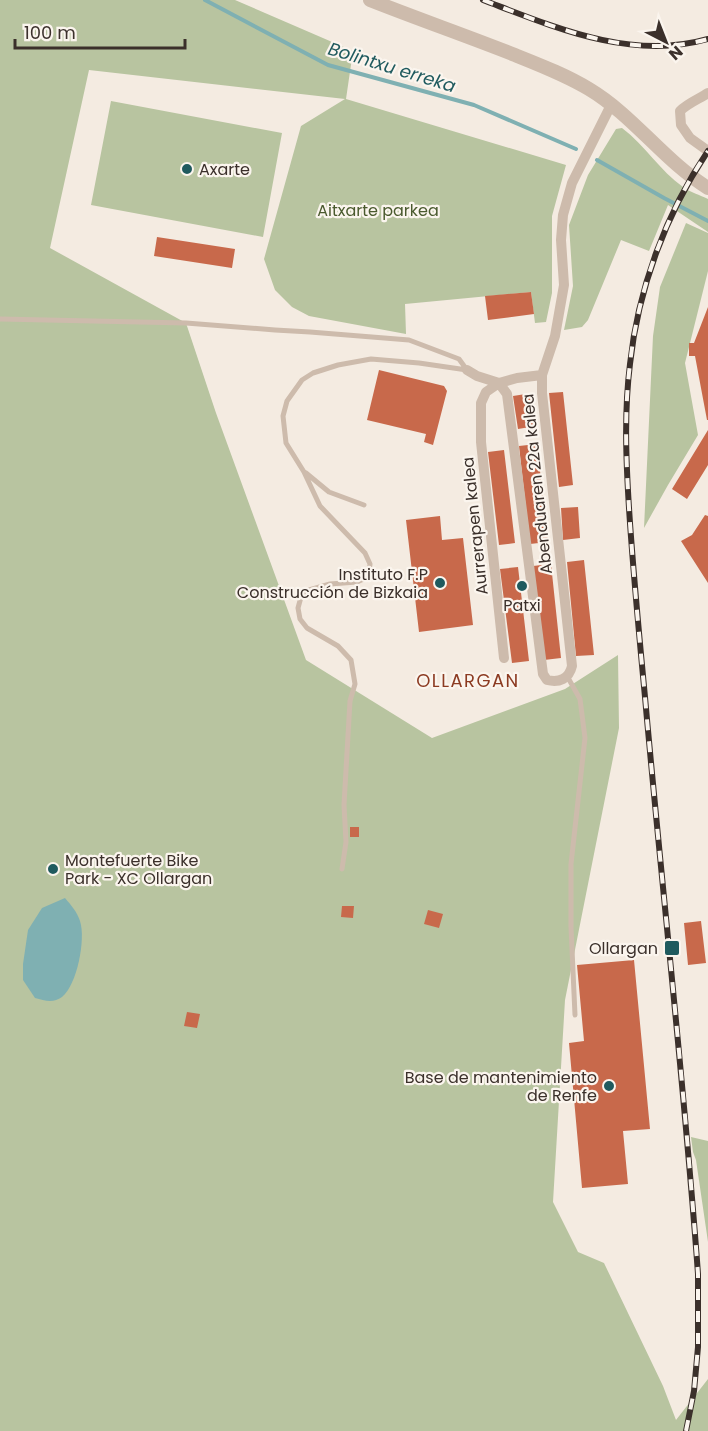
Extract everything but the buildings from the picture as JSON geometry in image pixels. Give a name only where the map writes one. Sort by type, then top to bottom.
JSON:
[{"type":"street","points":[[370,0],[555,71],[591,90],[636,125],[683,170],[708,188]]},
{"type":"street","points":[[708,93],[686,105],[681,111],[681,125],[690,138],[708,151]]},
{"type":"street","name":"Abenduaren 22a kalea","points":[[567,676],[572,666],[542,393],[542,375],[555,336],[564,285],[561,240],[563,215],[572,183],[611,105]]},
{"type":"street","points":[[467,370],[499,383],[542,375]]},
{"type":"street","points":[[499,383],[507,394],[543,674],[547,680],[553,682],[560,681],[567,676]]},
{"type":"street","name":"Aurrerapen kalea","points":[[499,383],[486,392],[481,402],[482,442],[504,658]]},
{"type":"lane","points":[[0,319],[186,323],[409,340],[459,359],[467,370]]},
{"type":"lane","points":[[342,868],[346,842],[345,793],[350,701],[355,684],[351,660],[338,646],[307,628],[300,619],[298,608],[302,597],[309,590],[330,584],[357,582],[366,578],[370,564],[365,554],[320,506],[304,472],[286,442],[283,416],[287,401],[302,380],[313,373],[338,365],[371,359],[467,370]]},
{"type":"lane","points":[[304,472],[329,492],[364,505]]},
{"type":"lane","points":[[567,676],[580,699],[585,738],[571,864],[571,927],[576,1015]]},
{"type":"green space","name":"Aitxarte parkea","points":[[0,0],[235,0],[353,51],[346,99],[566,165],[552,216],[552,293],[546,322],[535,323],[531,292],[405,304],[406,334],[309,316],[292,307],[275,290],[264,259],[301,126],[345,99],[89,70],[50,248],[186,323],[216,413],[306,660],[432,738],[565,689],[618,655],[619,728],[565,1000],[553,1202],[578,1252],[604,1263],[663,1386],[676,1420],[708,1379],[708,1431],[0,1431]]},
{"type":"green space","name":"Axarte","points":[[111,101],[282,133],[263,237],[91,205]]},
{"type":"green space","points":[[622,128],[675,181],[708,199],[708,232],[668,205],[649,251],[621,240],[588,320],[582,327],[564,330],[573,286],[569,225],[588,175],[616,129]]},
{"type":"green space","points":[[686,223],[708,233],[708,271],[685,363],[698,435],[644,528],[653,336],[660,287]]},
{"type":"green space","points":[[691,1137],[708,1141],[708,1242],[696,1160]]},
{"type":"water","points":[[65,898],[76,912],[82,929],[79,961],[72,983],[62,997],[53,1001],[42,1000],[35,998],[23,980],[28,930],[42,908]]},
{"type":"waterway","name":"Bolintxu erreka","points":[[205,0],[328,65],[474,105],[576,149]]},
{"type":"waterway","points":[[597,160],[708,221]]},
{"type":"railway","points":[[483,0],[537,21],[593,38],[650,46],[679,45],[708,39]]},
{"type":"railway","points":[[686,1431],[694,1391],[698,1347],[698,1274],[634,579],[626,418],[634,336],[647,280],[679,200],[708,151]]},
{"type":"place","name":"Axarte","points":[[187,169]]},
{"type":"place","name":"Instituto F.P Construcción de Bizkaia","points":[[440,583]]},
{"type":"place","name":"Patxi","points":[[522,586]]},
{"type":"place","name":"Montefuerte Bike Park - XC Ollargan","points":[[53,869]]},
{"type":"place","name":"Ollargan","points":[[672,948]]},
{"type":"place","name":"Base de mantenimiento de Renfe","points":[[609,1086]]},
{"type":"district","name":"OLLARGAN","points":[[468,680]]}]
